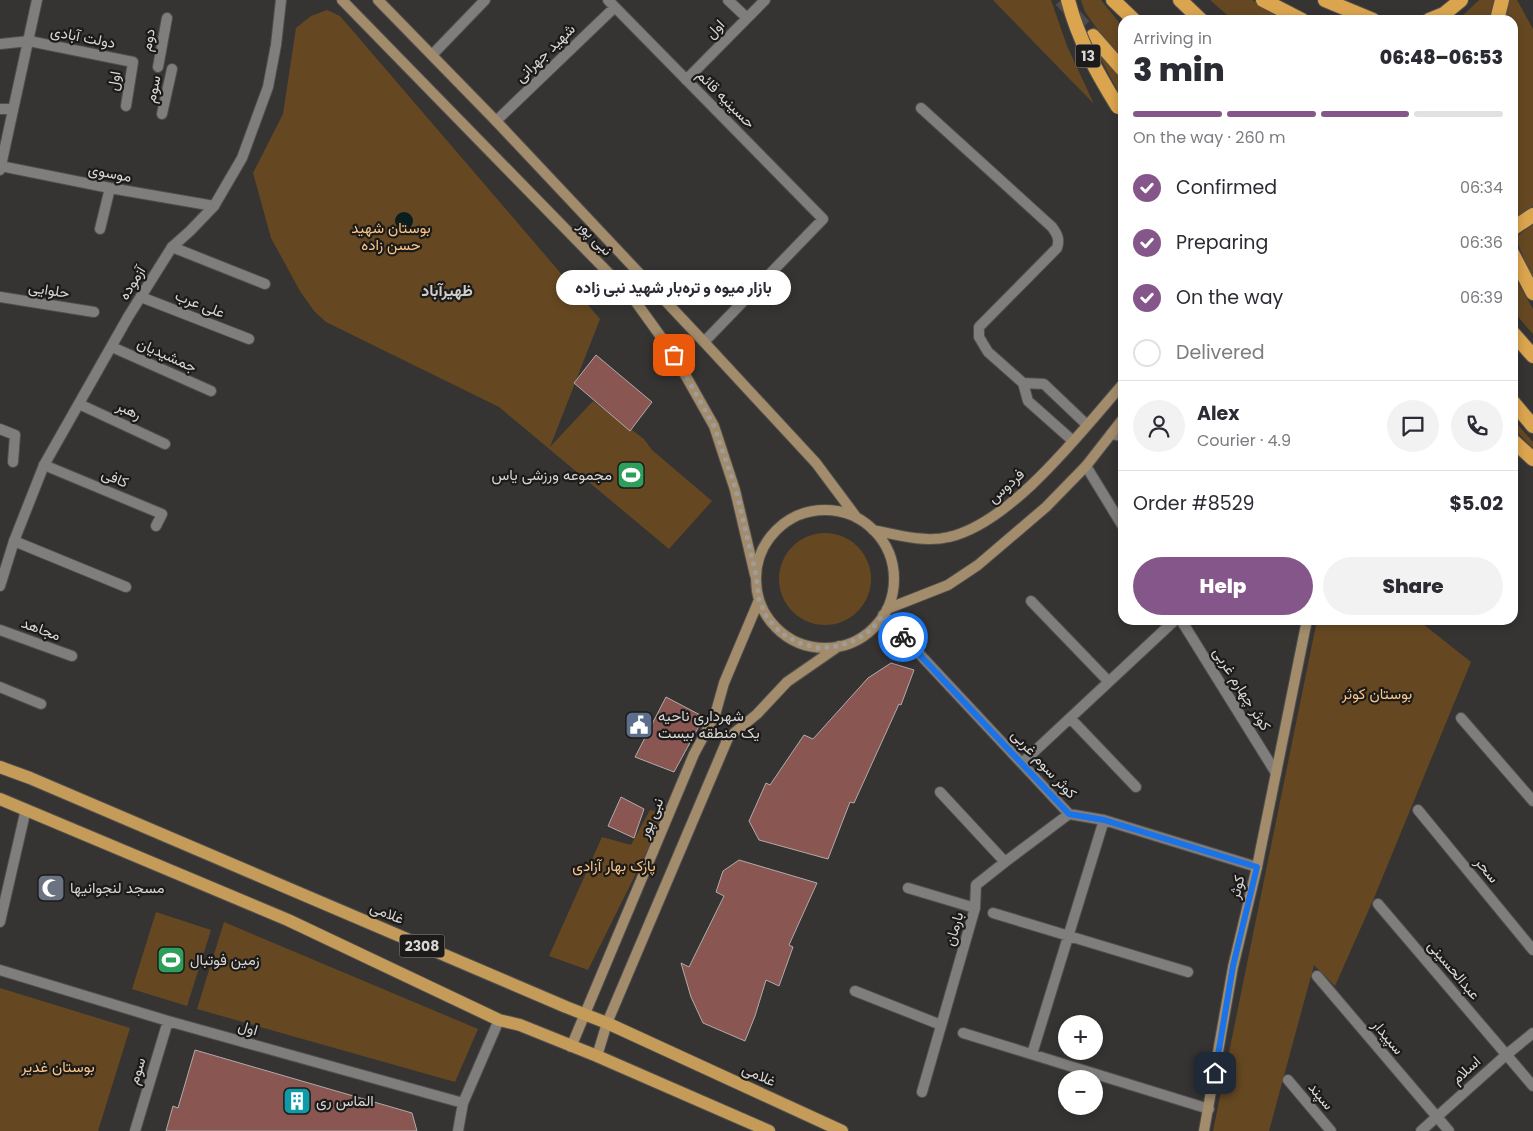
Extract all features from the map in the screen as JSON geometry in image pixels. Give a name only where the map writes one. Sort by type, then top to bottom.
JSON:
[{"type":"highway","name":"13","points":[[1068,0],[1074,22],[1092,64],[1118,108]]},
{"type":"highway","points":[[1113,0],[1129,15]]},
{"type":"highway","points":[[1180,0],[1196,15]]},
{"type":"highway","points":[[1262,0],[1292,15]]},
{"type":"highway","points":[[1325,0],[1361,15]]},
{"type":"highway","points":[[1442,15],[1461,0]]},
{"type":"highway","points":[[1498,15],[1502,0]]},
{"type":"highway","points":[[1093,36],[1118,64]]},
{"type":"highway","points":[[1518,226],[1533,215]]},
{"type":"highway","points":[[1518,264],[1533,293]]},
{"type":"highway","points":[[1518,339],[1533,356]]},
{"type":"highway","points":[[1518,409],[1533,426]]},
{"type":"highway","points":[[1518,445],[1533,459]]},
{"type":"main road","name":"نبی پور","points":[[342,0],[633,298],[674,355],[714,426],[736,490],[756,575]]},
{"type":"main road","name":"نبی پور","points":[[378,0],[496,121],[816,463],[857,518]]},
{"type":"main road","name":"فردوس","points":[[873,530],[924,539],[947,538],[969,531],[998,514],[1021,494],[1073,441],[1118,390]]},
{"type":"main road","points":[[885,612],[948,585],[978,565],[1046,507],[1086,466],[1118,425]]},
{"type":"main road","points":[[819,510],[838,511],[857,518],[873,530],[886,547],[893,568],[893,589],[885,612],[871,630],[856,640],[839,646],[819,648],[799,643],[781,633],[767,618],[759,600],[756,575],[759,556],[769,538],[782,524],[800,515],[819,510]]},
{"type":"main road","name":"نبی پور","points":[[571,1047],[694,754],[715,715],[724,684],[759,600]]},
{"type":"main road","name":"کوثر","points":[[1204,1131],[1233,966],[1257,867],[1306,625]]},
{"type":"main road","points":[[597,1056],[607,1023],[728,738],[757,714],[788,682],[839,646]]},
{"type":"main road","name":"غلامی","points":[[0,767],[30,778],[607,1023],[842,1131]]},
{"type":"main road","name":"2308","points":[[0,799],[288,920],[499,1020],[520,1025],[597,1056],[769,1131]]},
{"type":"street","points":[[0,168],[37,0]]},
{"type":"street","name":"آزموده","points":[[0,586],[14,541],[44,465],[172,247],[214,206],[242,158],[268,87],[276,45],[281,0]]},
{"type":"street","points":[[432,55],[486,0]]},
{"type":"street","points":[[728,0],[747,18]]},
{"type":"street","name":"اول","points":[[686,80],[766,0]]},
{"type":"street","name":"حسینیه قائم","points":[[611,4],[823,219],[704,342]]},
{"type":"street","name":"شهید جهرانی","points":[[496,121],[611,4]]},
{"type":"street","name":"دوم","points":[[158,67],[167,18]]},
{"type":"street","name":"دولت آبادی","points":[[0,44],[29,41],[133,62]]},
{"type":"street","name":"اول","points":[[126,106],[133,62]]},
{"type":"street","name":"سوم","points":[[162,114],[172,69]]},
{"type":"street","points":[[921,108],[1052,227],[1057,234],[1059,241],[1057,248],[979,327],[979,337],[988,352],[1023,383],[1028,401],[1073,441]]},
{"type":"street","points":[[0,109],[13,109]]},
{"type":"street","name":"موسوی","points":[[0,168],[214,206]]},
{"type":"street","points":[[100,229],[110,188]]},
{"type":"street","points":[[172,247],[264,284]]},
{"type":"street","name":"حلوایی","points":[[0,297],[94,312]]},
{"type":"street","name":"علی عرب","points":[[141,297],[249,339]]},
{"type":"street","name":"جمشیدیان","points":[[112,347],[211,391]]},
{"type":"street","points":[[1023,383],[1044,384],[1087,425]]},
{"type":"street","name":"رهبر","points":[[80,404],[165,444]]},
{"type":"street","points":[[0,429],[15,435],[13,462]]},
{"type":"street","points":[[1111,434],[1118,435]]},
{"type":"street","name":"کافی","points":[[44,465],[162,514],[156,526]]},
{"type":"street","points":[[1086,466],[1118,518]]},
{"type":"street","points":[[14,541],[126,587]]},
{"type":"street","points":[[1032,601],[1109,682]]},
{"type":"street","name":"کوثر سوم غربی","points":[[885,612],[1069,814],[1104,820],[1257,867]]},
{"type":"street","points":[[1022,763],[1170,625]]},
{"type":"street","name":"کوثر چهارم غربی","points":[[1185,625],[1276,773]]},
{"type":"street","name":"مجاهد","points":[[0,630],[72,656]]},
{"type":"street","points":[[0,688],[41,704]]},
{"type":"street","points":[[1070,718],[1136,787]]},
{"type":"street","points":[[1461,718],[1533,801]]},
{"type":"street","points":[[940,792],[1005,862]]},
{"type":"street","points":[[0,922],[26,809]]},
{"type":"street","name":"سحر","points":[[1418,810],[1533,950]]},
{"type":"street","name":"بارمان","points":[[922,1092],[975,908],[976,885],[1069,814]]},
{"type":"street","points":[[1032,1054],[1104,820]]},
{"type":"street","points":[[908,888],[975,908]]},
{"type":"street","name":"عبدالحسینی","points":[[1378,904],[1533,1086]]},
{"type":"street","points":[[993,913],[1188,972]]},
{"type":"street","name":"اول","points":[[0,970],[168,1021],[462,1103]]},
{"type":"street","name":"سپیدار","points":[[1317,976],[1449,1131]]},
{"type":"street","points":[[855,991],[941,1025]]},
{"type":"street","points":[[458,1131],[462,1103],[499,1020]]},
{"type":"street","name":"سوم","points":[[135,1131],[168,1021]]},
{"type":"street","points":[[963,1033],[1209,1109]]},
{"type":"street","name":"اسلام","points":[[1421,1131],[1533,1033]]},
{"type":"street","name":"سپند","points":[[1288,1080],[1331,1131]]},
{"type":"green space","points":[[993,0],[1051,0],[1067,46],[1094,104]]},
{"type":"green space","points":[[1081,0],[1101,0],[1118,21],[1118,57],[1085,12]]},
{"type":"green space","points":[[1210,0],[1252,0],[1282,15],[1227,15]]},
{"type":"green space","points":[[1479,0],[1494,0],[1490,15],[1463,15]]},
{"type":"green space","points":[[1509,0],[1517,0],[1533,29],[1533,206],[1518,218],[1518,15],[1506,15]]},
{"type":"green space","name":"بوستان شهید حسن زاده","points":[[327,10],[340,16],[600,319],[550,447],[593,401],[644,439],[652,450],[712,501],[669,549],[499,407],[326,322],[314,311],[300,291],[271,238],[253,173],[283,114],[296,28],[311,16]]},
{"type":"green space","points":[[1094,46],[1118,74],[1118,91]]},
{"type":"green space","points":[[1533,224],[1533,279],[1518,245],[1518,236]]},
{"type":"green space","points":[[1518,283],[1533,309],[1533,334],[1518,317]]},
{"type":"green space","points":[[1518,425],[1533,442],[1533,448],[1518,433]]},
{"type":"green space","points":[[825,533],[843,536],[858,546],[868,561],[871,579],[868,597],[858,612],[843,622],[825,625],[807,622],[792,612],[782,597],[779,579],[782,561],[792,546],[807,536]]},
{"type":"green space","name":"بوستان کوثر","points":[[1316,625],[1424,625],[1471,662],[1374,898],[1335,986],[1314,965],[1269,1131],[1213,1131]]},
{"type":"green space","name":"پارک بهار آزادی","points":[[650,810],[666,813],[588,970],[549,956],[602,837],[631,845]]},
{"type":"green space","name":"زمین فوتبال","points":[[156,912],[211,930],[187,1006],[132,989]]},
{"type":"green space","points":[[224,922],[478,1029],[455,1082],[197,1009]]},
{"type":"green space","name":"بوستان غدیر","points":[[0,988],[130,1028],[98,1131],[0,1131]]},
{"type":"water","points":[[404,212],[410,215],[413,221],[410,227],[404,230],[398,227],[395,221],[398,215]]},
{"type":"building","points":[[596,355],[652,402],[630,431],[574,383]]},
{"type":"building","points":[[891,663],[914,670],[901,705],[899,704],[854,803],[850,802],[828,859],[759,840],[749,821],[766,783],[770,785],[804,735],[813,739],[868,678]]},
{"type":"building","points":[[666,697],[704,717],[674,772],[635,757]]},
{"type":"building","points":[[621,797],[644,809],[634,838],[608,826]]},
{"type":"building","points":[[739,860],[817,883],[789,945],[793,947],[779,986],[766,980],[745,1041],[703,1023],[691,997],[681,963],[689,967],[724,896],[716,892],[723,871]]},
{"type":"building","name":"الماس ری","points":[[195,1050],[412,1113],[417,1131],[166,1131],[173,1106],[178,1108]]},
{"type":"tunnel","points":[[1061,0],[1093,36]]},
{"type":"way so far","points":[[674,355],[714,426],[736,490],[746,540],[756,575],[759,600],[767,618],[781,633],[799,643],[819,648],[839,646],[856,640],[871,630],[883,616],[903,637]]},
{"type":"place","name":"بازار میوه و تره‌بار شهید نبی زاده","points":[[674,355]]},
{"type":"place","name":"مجموعه ورزشی یاس","points":[[631,475]]},
{"type":"place","name":"شهرداری ناحیه یک منطقه بیست","points":[[639,725]]},
{"type":"place","name":"مسجد لنجوانیها","points":[[51,888]]},
{"type":"place","name":"زمین فوتبال","points":[[171,960]]},
{"type":"place","name":"الماس ری","points":[[297,1101]]},
{"type":"district","name":"ظهیرآباد","points":[[447,290]]},
{"type":"route","points":[[903,637],[1069,814],[1104,820],[1257,867],[1233,966],[1215,1073]]}]
